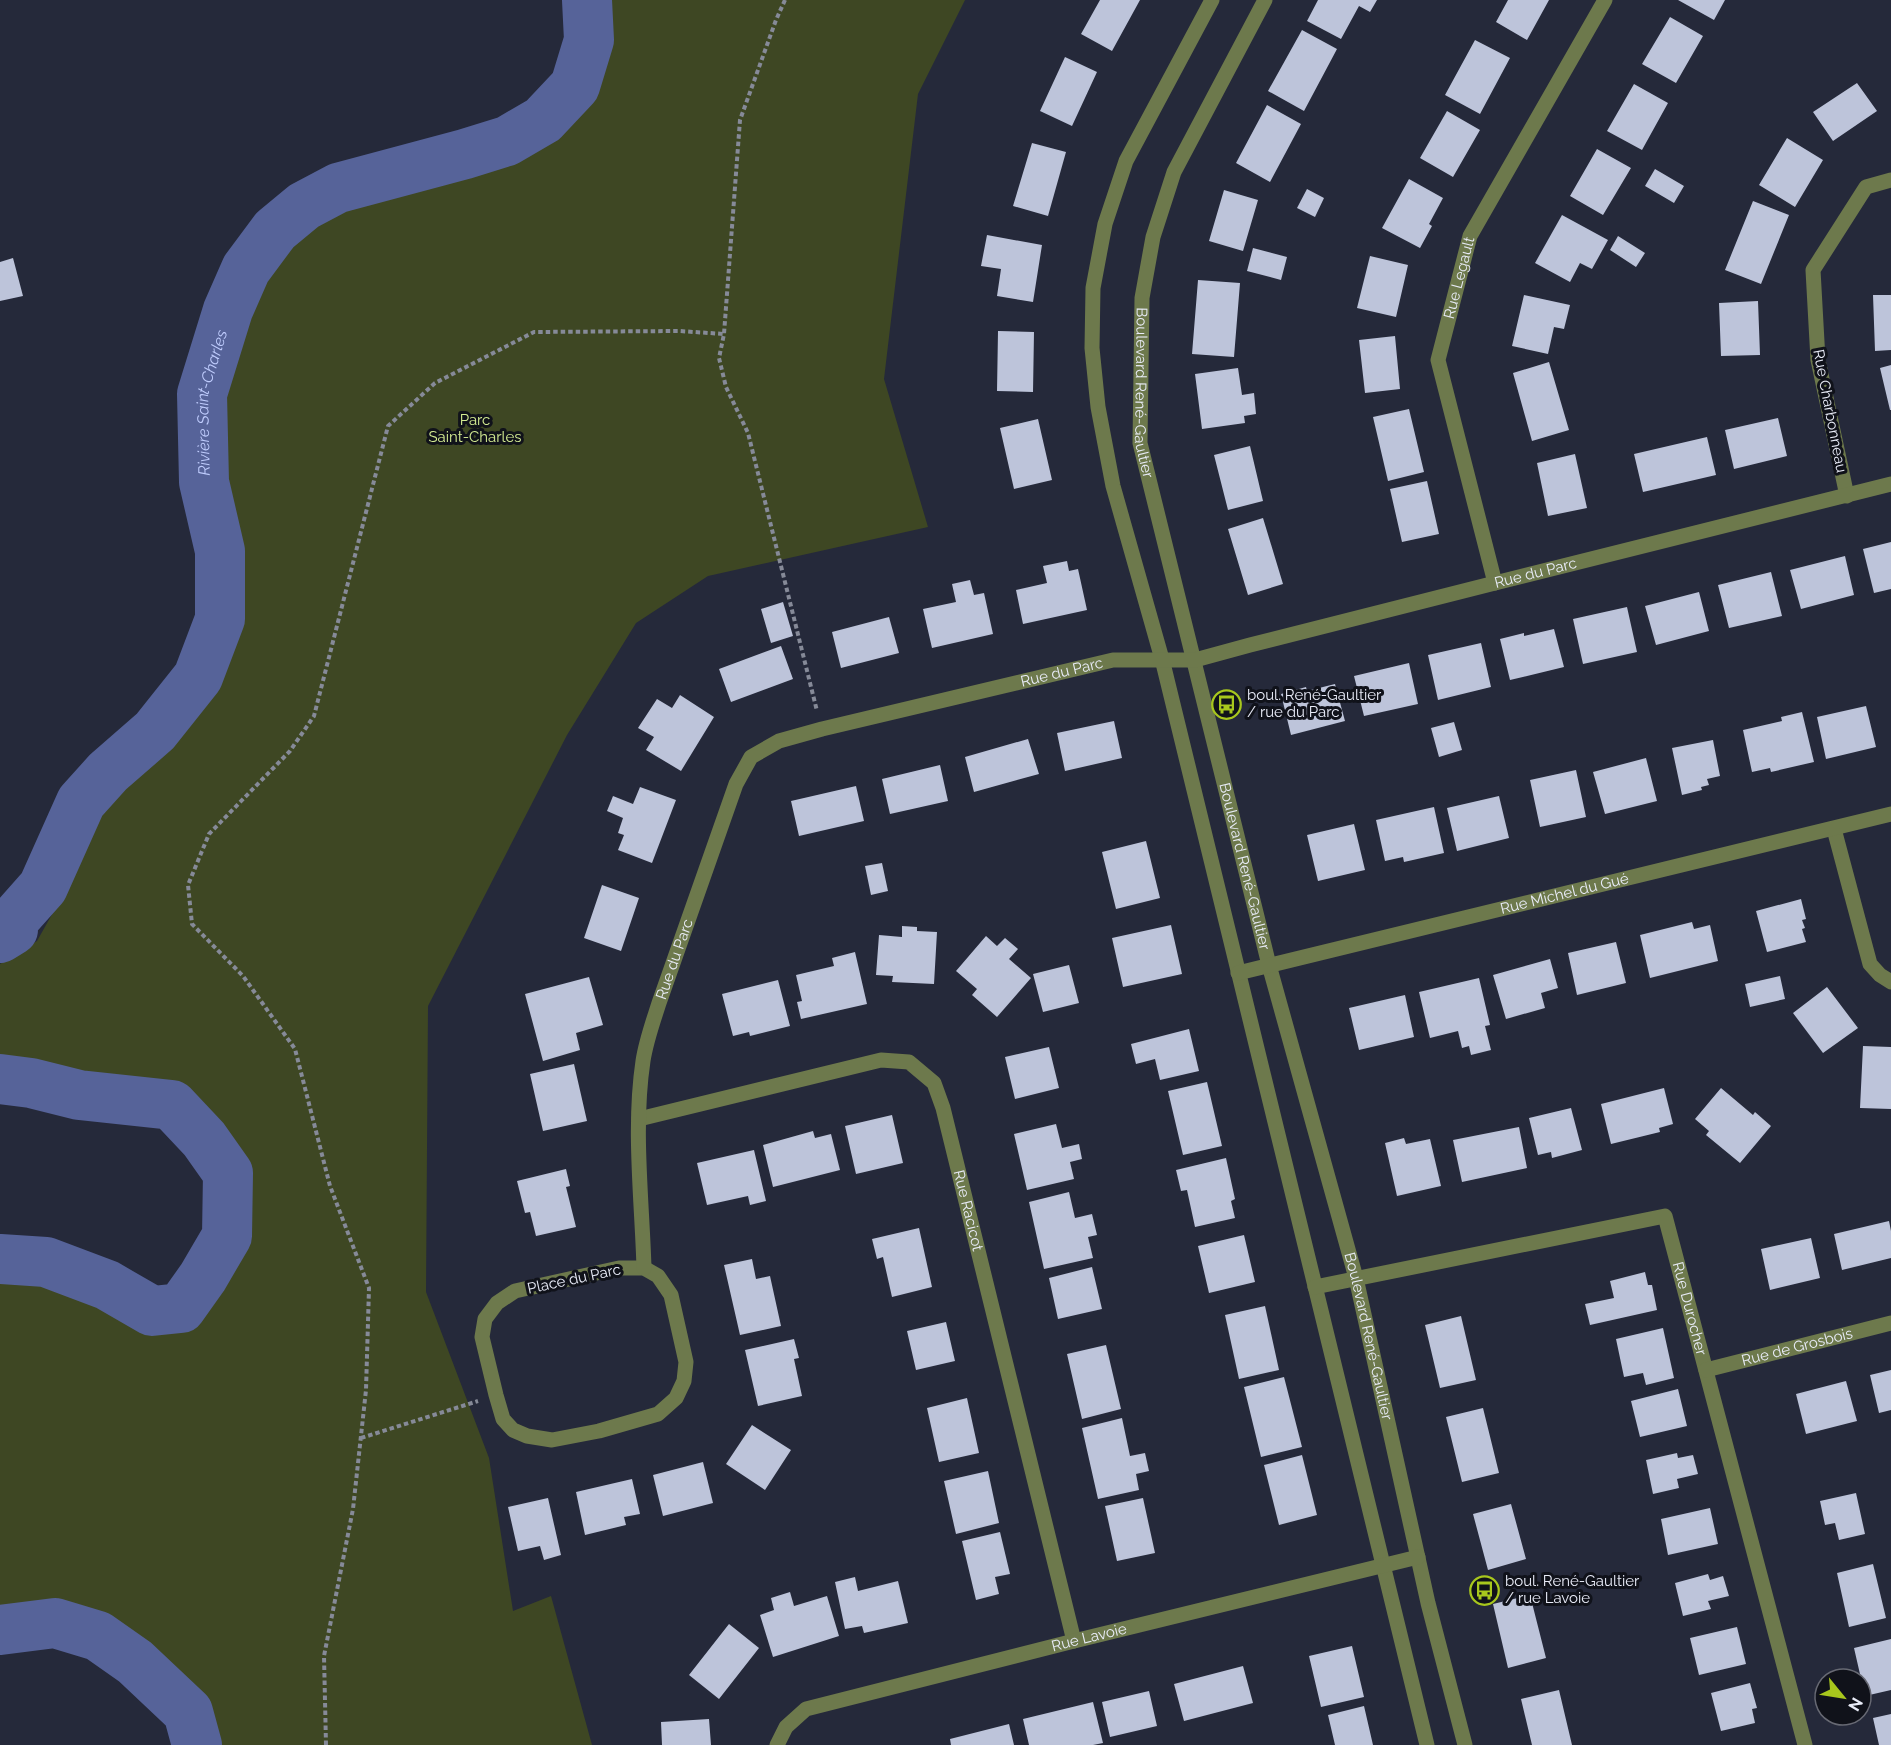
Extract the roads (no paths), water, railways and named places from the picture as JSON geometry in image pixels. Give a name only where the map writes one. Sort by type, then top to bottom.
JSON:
[{"type":"street","name":"Boulevard René-Gaultier","points":[[1212,0],[1126,161],[1105,224],[1094,288],[1092,348],[1098,407],[1113,486],[1162,659],[1427,1745]]},
{"type":"street","name":"Boulevard René-Gaultier","points":[[1264,0],[1174,172],[1153,237],[1142,298],[1140,443],[1269,964],[1356,1278],[1418,1557],[1465,1745]]},
{"type":"street","name":"Rue Legault","points":[[1495,583],[1438,360],[1470,236],[1605,0]]},
{"type":"street","name":"Rue Charbonneau","points":[[1847,496],[1818,360],[1813,270],[1866,187],[1891,180]]},
{"type":"street","name":"Rue du Parc","points":[[644,1268],[639,1119],[643,1060],[650,1031],[736,784],[751,757],[779,741],[822,729],[1113,660],[1195,660],[1891,484]]},
{"type":"street","name":"Rue Michel du Gué","points":[[1238,972],[1891,814]]},
{"type":"street","points":[[1834,829],[1870,964],[1880,975],[1891,982]]},
{"type":"street","name":"Rue Racicot","points":[[639,1119],[881,1060],[909,1062],[934,1083],[944,1108],[1074,1641]]},
{"type":"street","name":"Rue Durocher","points":[[1315,1287],[1665,1216],[1805,1745]]},
{"type":"street","name":"Place du Parc","points":[[619,1268],[644,1268],[658,1276],[671,1295],[686,1362],[684,1381],[676,1398],[658,1414],[599,1431],[552,1440],[526,1436],[513,1430],[503,1419],[482,1337],[485,1319],[497,1303],[515,1291],[619,1268]]},
{"type":"street","name":"Rue de Grosbois","points":[[1706,1370],[1891,1323]]},
{"type":"street","name":"Rue Lavoie","points":[[777,1745],[786,1727],[806,1708],[1418,1557]]},
{"type":"waterway","name":"Rivière Saint-Charles","points":[[0,938],[13,930],[10,924],[43,887],[81,802],[108,772],[155,731],[198,677],[220,619],[220,551],[204,482],[202,394],[228,310],[246,269],[275,230],[304,206],[338,188],[507,141],[543,120],[575,86],[589,40],[587,0]]},
{"type":"waterway","name":"Rivière Saint-Charles","points":[[0,1079],[31,1083],[79,1095],[172,1105],[204,1139],[228,1173],[227,1236],[203,1277],[181,1308],[152,1311],[107,1285],[46,1262],[0,1259]]},
{"type":"waterway","name":"Rivière Saint-Charles","points":[[0,1630],[55,1623],[98,1636],[135,1662],[188,1712],[197,1745]]},
{"type":"place","name":"boul. René-Gaultier / rue du Parc","points":[[1226,704]]},
{"type":"place","name":"boul. René-Gaultier / rue Lavoie","points":[[1484,1590]]},
{"type":"park label","name":"Parc Saint-Charles","points":[[475,428]]}]
